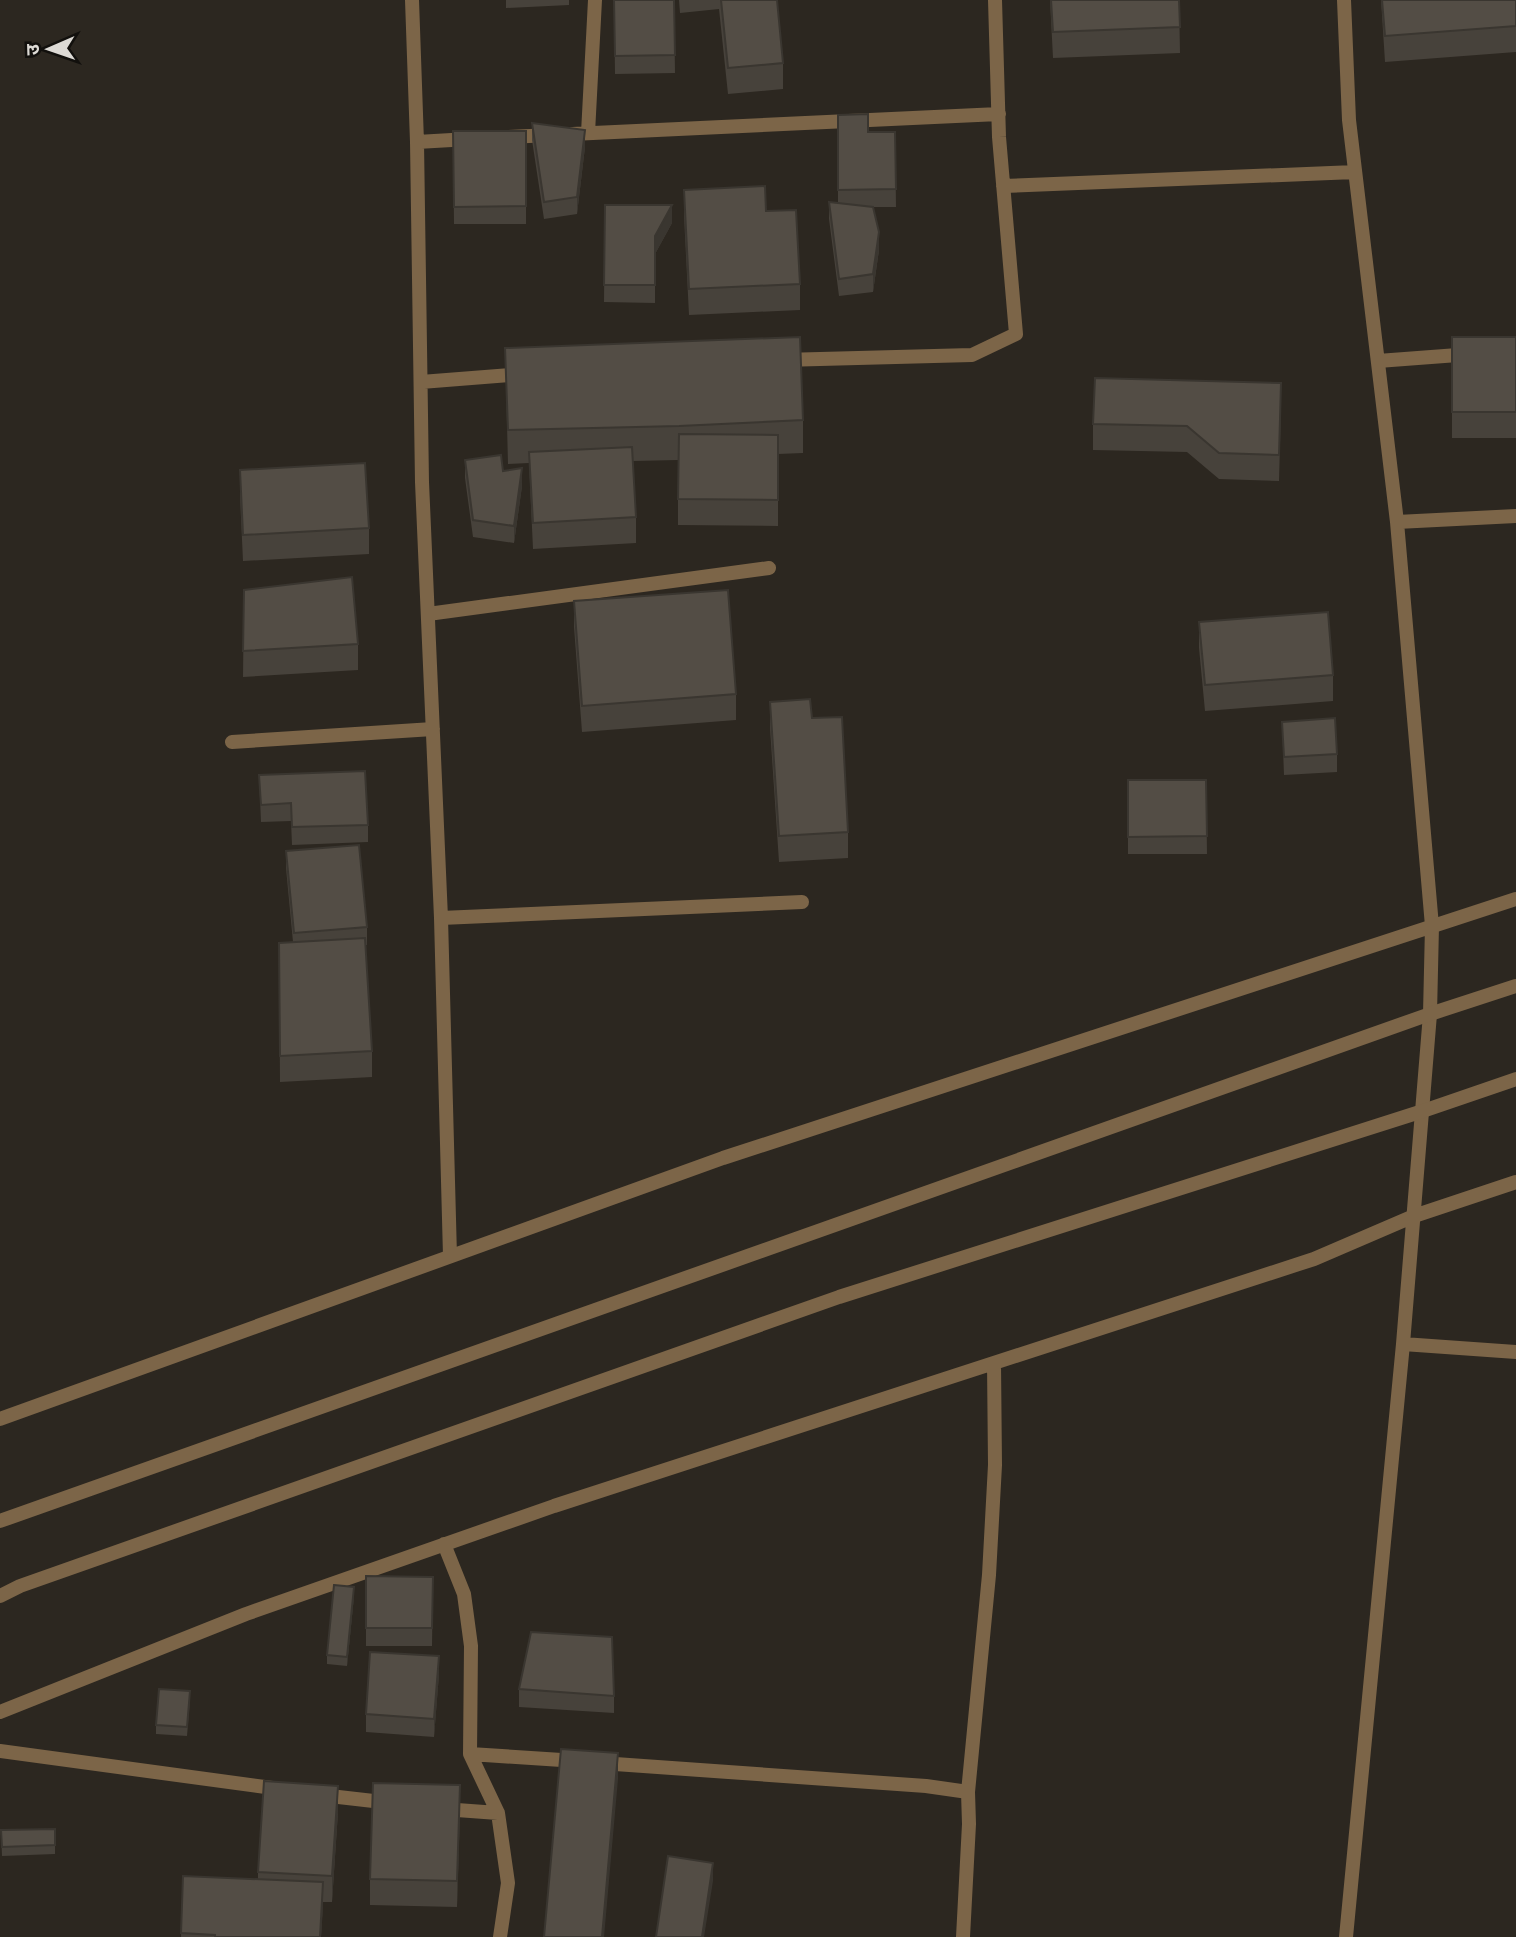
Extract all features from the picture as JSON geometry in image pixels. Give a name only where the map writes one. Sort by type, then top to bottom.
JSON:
[{"type":"street","points":[[412,0],[422,482],[441,918],[450,1256]]},
{"type":"street","points":[[588,134],[595,0]]},
{"type":"street","points":[[765,360],[972,355],[1016,334],[1003,186],[995,0]]},
{"type":"street","points":[[1344,0],[1349,120],[1397,522],[1432,926],[1430,1014],[1423,1111],[1346,1937]]},
{"type":"street","points":[[417,142],[999,114]]},
{"type":"street","points":[[1003,186],[1355,172]]},
{"type":"street","points":[[1378,361],[1488,352]]},
{"type":"street","points":[[421,382],[545,373]]},
{"type":"street","points":[[1397,522],[1516,516]]},
{"type":"street","points":[[428,614],[769,568]]},
{"type":"street","points":[[232,742],[433,729]]},
{"type":"street","points":[[0,1419],[723,1158],[1516,899]]},
{"type":"street","points":[[441,918],[802,902]]},
{"type":"street","points":[[0,1521],[1430,1014],[1516,986]]},
{"type":"street","points":[[0,1596],[20,1586],[839,1297],[1516,1079]]},
{"type":"street","points":[[0,1712],[246,1614],[444,1544],[1314,1259],[1414,1216],[1516,1182]]},
{"type":"street","points":[[1403,1344],[1516,1352]]},
{"type":"street","points":[[963,1937],[969,1824],[968,1792],[995,1465],[994,1363]]},
{"type":"street","points":[[444,1544],[464,1594],[471,1647],[470,1754],[498,1813],[508,1883],[500,1937]]},
{"type":"street","points":[[0,1751],[408,1805]]},
{"type":"street","points":[[470,1754],[926,1786],[968,1792]]},
{"type":"street","points":[[434,1808],[498,1813]]},
{"type":"building","points":[[614,0],[674,0],[675,55],[615,56]]},
{"type":"building","points":[[721,0],[777,0],[783,63],[728,68]]},
{"type":"building","points":[[1051,0],[1179,0],[1180,27],[1053,32]]},
{"type":"building","points":[[1382,0],[1516,0],[1516,26],[1385,36]]},
{"type":"building","points":[[868,114],[868,132],[895,132],[896,189],[838,190],[838,115]]},
{"type":"building","points":[[532,123],[585,130],[577,197],[544,202]]},
{"type":"building","points":[[453,131],[526,131],[526,206],[454,207]]},
{"type":"building","points":[[765,186],[766,211],[796,210],[800,284],[689,289],[684,190]]},
{"type":"building","points":[[829,202],[873,207],[879,232],[873,274],[839,279]]},
{"type":"building","points":[[605,205],[672,205],[655,236],[655,285],[604,285]]},
{"type":"building","points":[[800,337],[803,420],[508,430],[505,348]]},
{"type":"building","points":[[1452,337],[1516,337],[1516,412],[1452,412]]},
{"type":"building","points":[[1095,378],[1281,383],[1279,455],[1219,453],[1187,426],[1093,424]]},
{"type":"building","points":[[679,434],[778,435],[778,500],[678,499]]},
{"type":"building","points":[[632,447],[636,517],[533,523],[529,452]]},
{"type":"building","points":[[501,455],[503,471],[522,468],[514,526],[473,520],[465,460]]},
{"type":"building","points":[[365,463],[369,528],[243,535],[240,470]]},
{"type":"building","points":[[352,577],[358,644],[243,651],[244,590]]},
{"type":"building","points":[[728,590],[736,694],[582,706],[574,601]]},
{"type":"building","points":[[1328,612],[1333,675],[1205,685],[1199,622]]},
{"type":"building","points":[[810,699],[812,718],[842,717],[848,832],[779,836],[770,702]]},
{"type":"building","points":[[1335,718],[1337,754],[1284,757],[1282,722]]},
{"type":"building","points":[[365,771],[368,825],[292,827],[291,803],[261,805],[259,775]]},
{"type":"building","points":[[1128,780],[1206,780],[1207,836],[1128,837]]},
{"type":"building","points":[[359,845],[367,927],[294,933],[286,851]]},
{"type":"building","points":[[365,938],[372,1051],[280,1056],[279,943]]},
{"type":"building","points":[[366,1576],[433,1577],[432,1628],[366,1628]]},
{"type":"building","points":[[334,1585],[354,1587],[347,1657],[327,1655]]},
{"type":"building","points":[[531,1632],[612,1637],[614,1696],[519,1689]]},
{"type":"building","points":[[370,1652],[439,1656],[434,1719],[366,1714]]},
{"type":"building","points":[[159,1689],[190,1691],[187,1727],[156,1725]]},
{"type":"building","points":[[561,1749],[618,1753],[602,1937],[544,1937]]},
{"type":"building","points":[[264,1781],[338,1786],[332,1876],[258,1872]]},
{"type":"building","points":[[373,1783],[460,1785],[457,1881],[370,1879]]},
{"type":"building","points":[[55,1829],[55,1845],[2,1847],[1,1830]]},
{"type":"building","points":[[668,1856],[713,1863],[702,1937],[656,1937]]},
{"type":"building","points":[[183,1876],[323,1882],[320,1937],[215,1937],[181,1933]]}]
